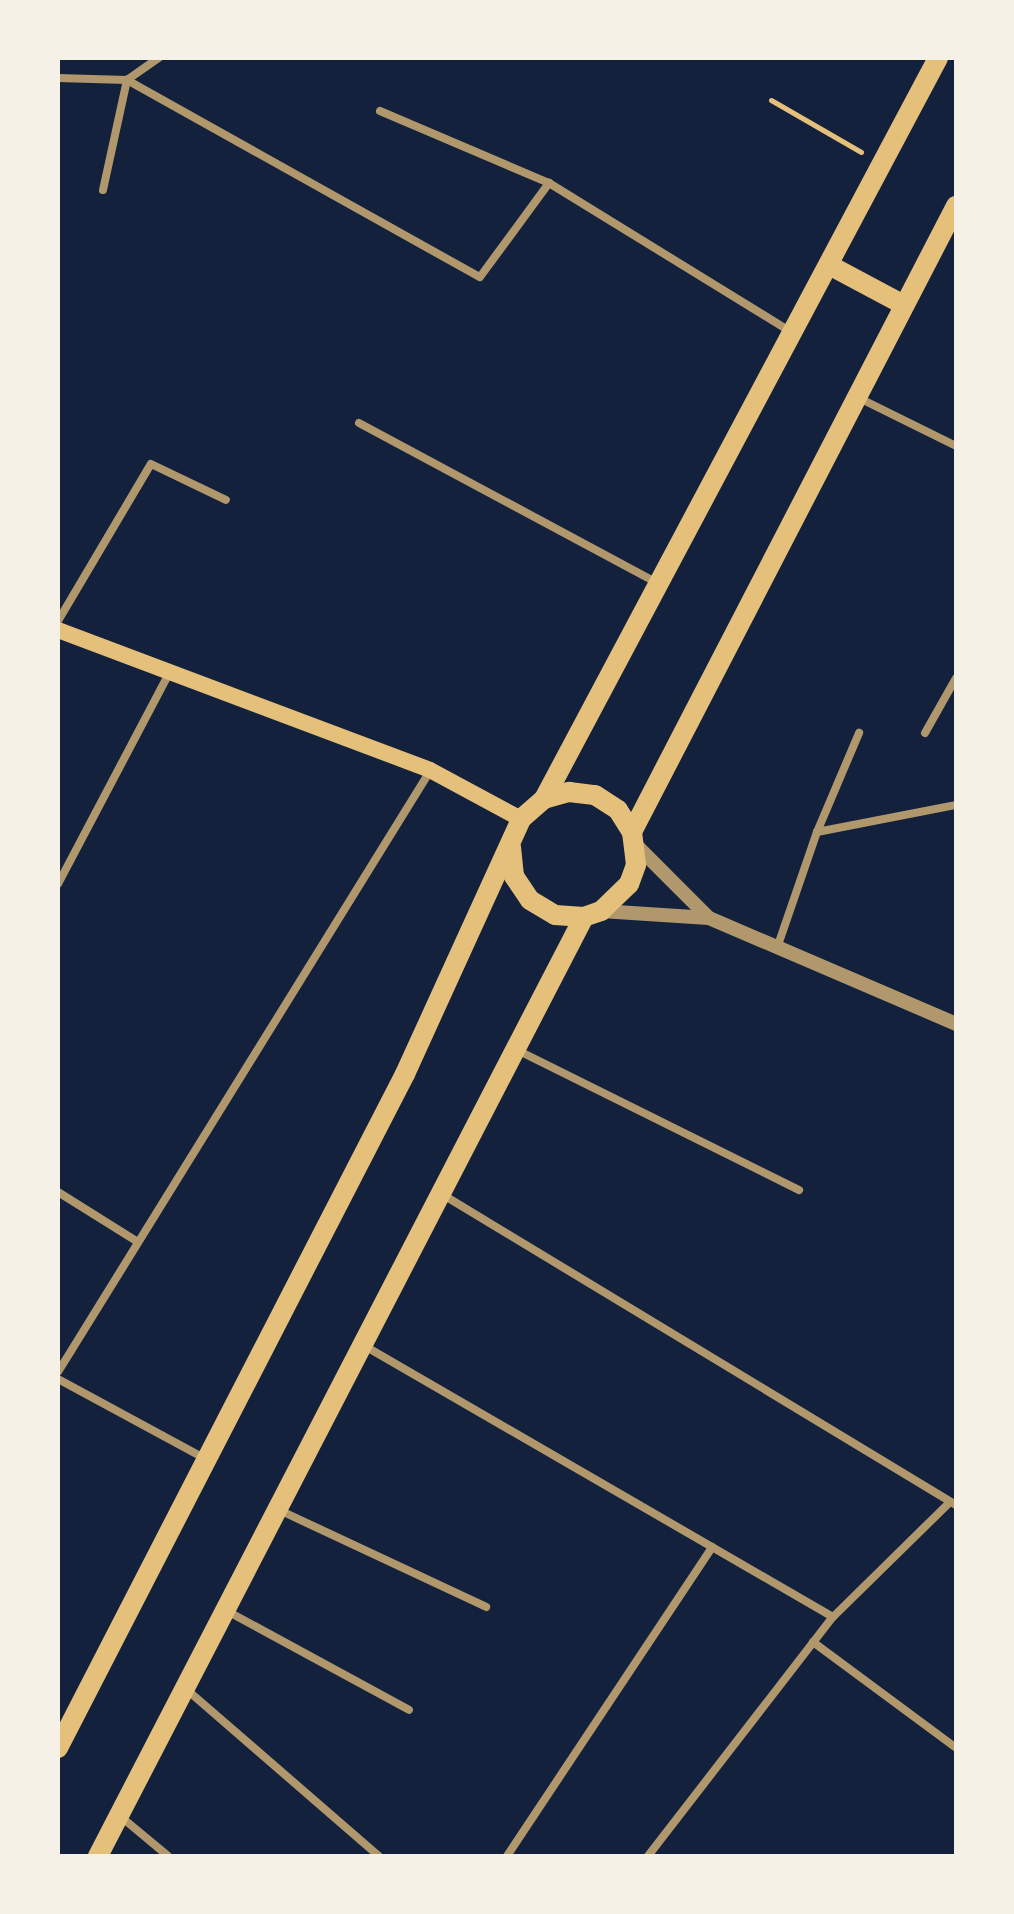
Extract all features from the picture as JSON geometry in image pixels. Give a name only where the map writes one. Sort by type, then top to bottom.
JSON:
[{"type":"main road","points":[[58,1748],[405,1074],[511,847],[521,819],[544,799],[661,585],[938,58]]},
{"type":"main road","points":[[98,1856],[515,1048],[592,914],[629,884],[634,838],[856,396],[956,206]]},
{"type":"main road","points":[[829,265],[904,305]]},
{"type":"main road","points":[[58,630],[171,669],[430,770],[521,819]]},
{"type":"main road","points":[[544,799],[569,792],[595,795],[618,810],[634,838]]},
{"type":"main road","points":[[511,847],[514,876],[530,900],[555,915],[592,914]]},
{"type":"street","points":[[103,190],[127,80],[159,58]]},
{"type":"street","points":[[58,78],[127,80],[480,277],[549,183]]},
{"type":"street","points":[[380,111],[549,183],[794,333]]},
{"type":"street","points":[[856,396],[956,446]]},
{"type":"street","points":[[359,423],[661,585]]},
{"type":"street","points":[[58,621],[151,464],[226,500]]},
{"type":"street","points":[[58,884],[171,669]]},
{"type":"street","points":[[925,733],[956,678]]},
{"type":"street","points":[[777,948],[817,832],[859,733]]},
{"type":"street","points":[[58,1372],[430,770]]},
{"type":"street","points":[[817,832],[956,805]]},
{"type":"street","points":[[634,838],[709,918]]},
{"type":"street","points":[[592,914],[709,918],[956,1024]]},
{"type":"street","points":[[515,1048],[799,1190]]},
{"type":"street","points":[[58,1192],[138,1242]]},
{"type":"street","points":[[440,1193],[953,1504],[833,1617],[648,1856]]},
{"type":"street","points":[[362,1344],[833,1617]]},
{"type":"street","points":[[58,1379],[207,1459]]},
{"type":"street","points":[[276,1509],[486,1607]]},
{"type":"street","points":[[507,1856],[712,1547]]},
{"type":"street","points":[[225,1610],[409,1710]]},
{"type":"street","points":[[813,1642],[956,1748]]},
{"type":"street","points":[[184,1688],[379,1856]]},
{"type":"street","points":[[119,1815],[168,1856]]},
{"type":"path","points":[[771,100],[882,164]]}]
